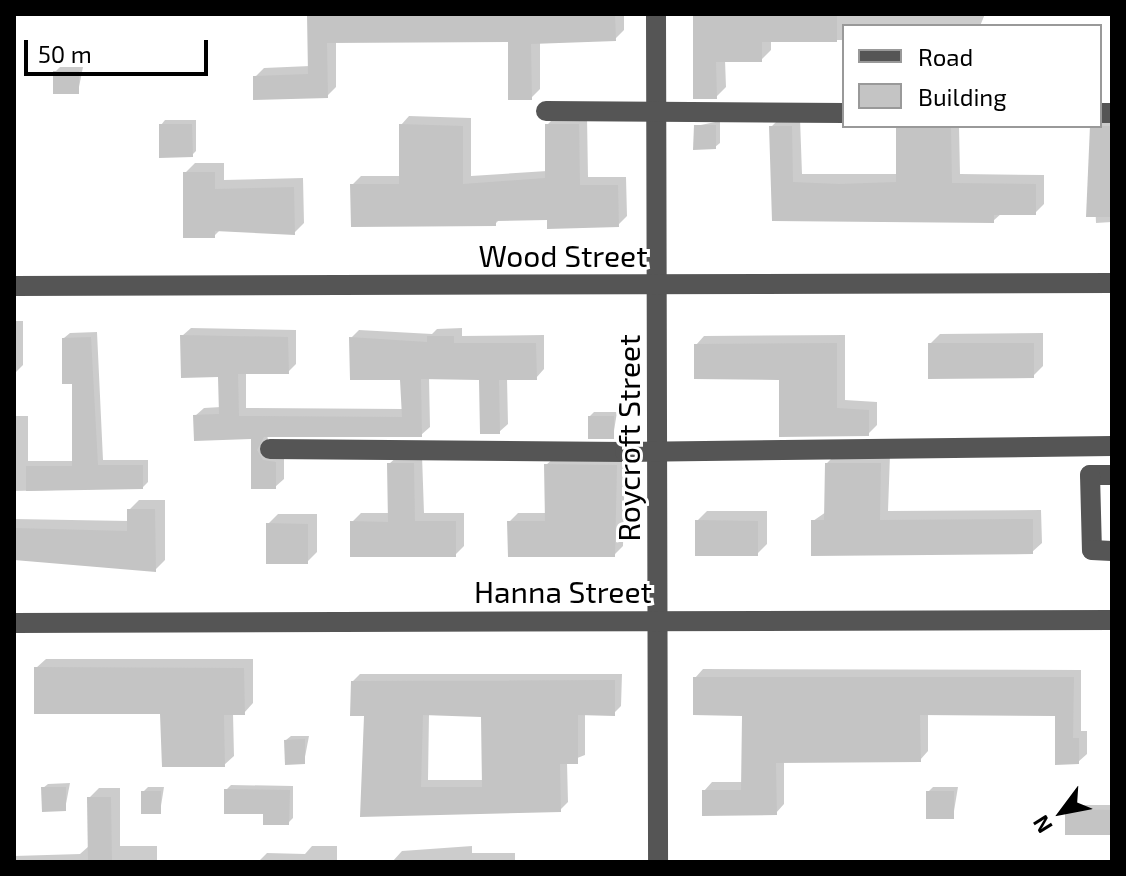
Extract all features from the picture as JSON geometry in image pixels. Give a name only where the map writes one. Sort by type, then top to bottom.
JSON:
[{"type":"street","name":"Roycroft Street","points":[[656,14],[658,862]]},
{"type":"street","points":[[546,111],[658,115],[842,113]]},
{"type":"street","name":"Wood Street","points":[[14,286],[1112,283]]},
{"type":"street","points":[[270,449],[1112,446]]},
{"type":"street","points":[[1112,475],[1090,475],[1092,550],[1112,551]]},
{"type":"street","name":"Hanna Street","points":[[14,623],[1112,620]]},
{"type":"building","points":[[307,14],[615,14],[616,41],[531,44],[532,100],[508,100],[508,42],[327,43],[328,98],[253,100],[253,76],[308,74]]},
{"type":"building","points":[[693,14],[837,14],[837,42],[762,42],[762,62],[716,62],[717,99],[693,99]]},
{"type":"building","points":[[53,71],[79,71],[79,94],[53,94]]},
{"type":"building","points":[[159,124],[192,124],[193,157],[159,158]]},
{"type":"building","points":[[399,124],[463,126],[463,184],[545,178],[545,124],[579,124],[580,185],[618,185],[619,227],[547,229],[547,220],[496,221],[496,226],[351,227],[350,184],[399,184]]},
{"type":"building","points":[[694,125],[716,125],[716,149],[693,150]]},
{"type":"building","points":[[769,126],[792,126],[793,182],[896,182],[896,128],[951,128],[952,183],[1036,184],[1036,215],[994,215],[994,223],[772,221]]},
{"type":"building","points":[[1112,126],[1112,217],[1086,217],[1090,128]]},
{"type":"building","points":[[183,172],[215,172],[215,189],[294,187],[295,235],[215,231],[215,238],[183,238]]},
{"type":"building","points":[[180,335],[288,337],[289,374],[238,374],[239,416],[402,417],[400,380],[350,380],[349,337],[427,342],[427,336],[454,336],[454,343],[536,343],[537,380],[499,380],[500,434],[480,434],[479,380],[421,379],[422,437],[264,437],[257,450],[263,460],[276,462],[276,489],[251,489],[251,439],[194,441],[193,415],[219,414],[218,377],[181,378]]},
{"type":"building","points":[[91,337],[98,465],[143,465],[143,489],[26,491],[26,466],[72,466],[72,384],[62,384],[62,338]]},
{"type":"building","points":[[837,343],[837,408],[869,410],[869,436],[779,437],[779,380],[694,379],[694,344]]},
{"type":"building","points":[[928,343],[1034,343],[1034,378],[928,379]]},
{"type":"building","points":[[588,416],[614,416],[614,439],[588,439]]},
{"type":"building","points":[[387,463],[414,463],[415,521],[456,521],[456,557],[350,557],[350,521],[388,522]]},
{"type":"building","points":[[825,463],[881,463],[880,520],[1033,519],[1033,554],[811,556],[811,520],[824,520]]},
{"type":"building","points":[[544,464],[617,465],[615,557],[508,557],[507,521],[545,521]]},
{"type":"building","points":[[127,509],[155,509],[156,572],[14,560],[14,528],[127,531]]},
{"type":"building","points":[[695,520],[758,521],[758,556],[695,556]]},
{"type":"building","points":[[266,523],[308,524],[308,564],[266,564]]},
{"type":"building","points":[[34,667],[244,668],[245,715],[224,715],[225,767],[162,767],[160,714],[34,714]]},
{"type":"building","points":[[693,677],[1074,677],[1073,738],[1079,738],[1079,764],[1055,765],[1055,716],[920,715],[921,762],[776,763],[777,815],[702,816],[702,790],[741,790],[742,716],[693,715]]},
{"type":"building","points":[[615,680],[615,716],[578,715],[578,764],[560,764],[561,812],[360,817],[364,716],[350,716],[351,681]],"holes":[[[423,715],[481,717],[482,787],[421,787]]]},
{"type":"building","points":[[305,739],[305,764],[285,765],[284,740]]},
{"type":"building","points":[[41,787],[66,787],[66,811],[42,812]]},
{"type":"building","points":[[224,789],[290,790],[289,825],[263,825],[263,814],[224,814]]},
{"type":"building","points":[[141,791],[161,791],[161,814],[141,814]]},
{"type":"building","points":[[926,791],[954,791],[954,819],[926,819]]},
{"type":"building","points":[[87,797],[111,797],[112,862],[88,862]]},
{"type":"building","points":[[1065,809],[1112,810],[1112,835],[1065,835]]}]
